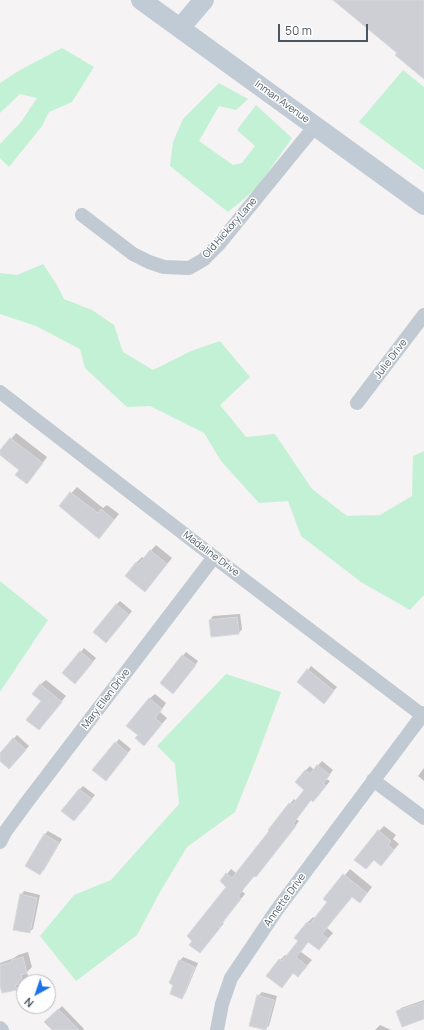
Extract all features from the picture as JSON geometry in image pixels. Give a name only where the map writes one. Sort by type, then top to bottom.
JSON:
[{"type":"main road","name":"Inman Avenue","points":[[141,0],[424,205]]},
{"type":"main road","points":[[180,28],[204,0]]},
{"type":"street","name":"Old Hickory Lane","points":[[82,215],[133,254],[149,262],[164,267],[188,268],[203,260],[219,244],[315,126]]},
{"type":"street","name":"Julie Drive","points":[[358,403],[424,315]]},
{"type":"street","name":"Madaline Drive","points":[[0,392],[214,557],[423,714]]},
{"type":"street","name":"Mary Ellen Drive","points":[[0,842],[5,832],[27,802],[214,557]]},
{"type":"street","name":"Annette Drive","points":[[217,1030],[222,1004],[231,978],[276,911],[423,714]]},
{"type":"street","points":[[373,780],[424,818]]},
{"type":"green space","points":[[62,48],[94,67],[72,102],[49,112],[42,126],[9,167],[0,158],[0,144],[21,122],[37,98],[20,94],[0,113],[0,83],[20,70]]},
{"type":"green space","points":[[403,70],[424,87],[424,170],[359,122]]},
{"type":"green space","points":[[219,83],[248,99],[236,110],[219,106],[199,141],[233,165],[242,163],[255,146],[237,130],[256,105],[292,138],[257,188],[228,212],[170,166],[173,142],[183,119]]},
{"type":"green space","points":[[43,264],[57,285],[64,299],[92,310],[114,325],[123,352],[153,370],[191,351],[220,341],[250,377],[220,405],[246,437],[275,434],[312,489],[347,516],[380,515],[412,496],[413,456],[424,451],[424,595],[410,610],[361,582],[301,536],[288,501],[259,503],[221,461],[204,433],[150,406],[127,407],[85,368],[80,349],[36,326],[0,314],[0,273],[17,275]]},
{"type":"green space","points":[[0,581],[48,620],[0,692]]},
{"type":"green space","points":[[226,674],[281,692],[235,812],[187,847],[160,892],[137,935],[76,981],[40,936],[74,895],[111,880],[179,804],[175,764],[157,746]]},
{"type":"building","points":[[333,0],[424,0],[424,79],[395,55],[397,53]]},
{"type":"building","points":[[10,438],[43,463],[27,484],[15,475],[19,470],[0,455],[0,450]]},
{"type":"building","points":[[70,492],[98,513],[101,509],[114,520],[99,539],[59,506]]},
{"type":"building","points":[[150,550],[167,564],[145,592],[125,576],[136,562],[139,564]]},
{"type":"building","points":[[116,604],[129,615],[106,643],[93,632]]},
{"type":"building","points":[[237,617],[239,634],[211,637],[209,620]]},
{"type":"building","points":[[80,651],[93,662],[75,684],[62,673]]},
{"type":"building","points":[[182,655],[196,665],[173,694],[160,683]]},
{"type":"building","points":[[307,669],[334,691],[324,704],[297,682]]},
{"type":"building","points":[[40,684],[62,702],[39,730],[26,720],[41,701],[32,694]]},
{"type":"building","points":[[149,698],[162,709],[155,718],[162,724],[144,746],[135,738],[138,735],[126,726]]},
{"type":"building","points":[[13,738],[26,750],[9,769],[0,761],[0,753]]},
{"type":"building","points":[[115,742],[128,753],[106,781],[92,770]]},
{"type":"building","points":[[317,765],[330,775],[323,783],[326,786],[313,802],[311,800],[293,824],[296,826],[256,877],[254,876],[238,896],[241,899],[200,953],[189,945],[192,941],[187,936],[226,887],[220,881],[226,873],[232,878],[289,803],[292,805],[304,790],[295,782],[305,770],[310,774]]},
{"type":"building","points":[[79,789],[92,799],[74,821],[61,811]]},
{"type":"building","points":[[378,830],[391,841],[388,845],[394,850],[381,866],[374,860],[366,869],[354,860]]},
{"type":"building","points":[[44,834],[59,843],[40,875],[25,866]]},
{"type":"building","points":[[343,874],[367,893],[360,903],[352,897],[339,912],[322,934],[328,939],[319,950],[308,942],[296,957],[307,966],[298,977],[293,973],[282,988],[266,976],[279,959],[282,961],[298,941],[294,938],[307,922],[310,924],[327,902],[323,899]]},
{"type":"building","points":[[20,894],[37,898],[30,933],[13,930]]},
{"type":"building","points":[[23,957],[27,973],[16,974],[16,990],[2,993],[0,986],[0,965],[12,962],[11,960]]},
{"type":"building","points":[[179,960],[195,967],[182,999],[170,994],[173,985],[169,983]]},
{"type":"building","points":[[257,995],[274,1000],[266,1030],[249,1026]]},
{"type":"building","points":[[424,1002],[424,1019],[402,1027],[396,1011]]},
{"type":"building","points":[[58,1009],[79,1030],[52,1030],[44,1022],[53,1014],[56,1014]]}]
